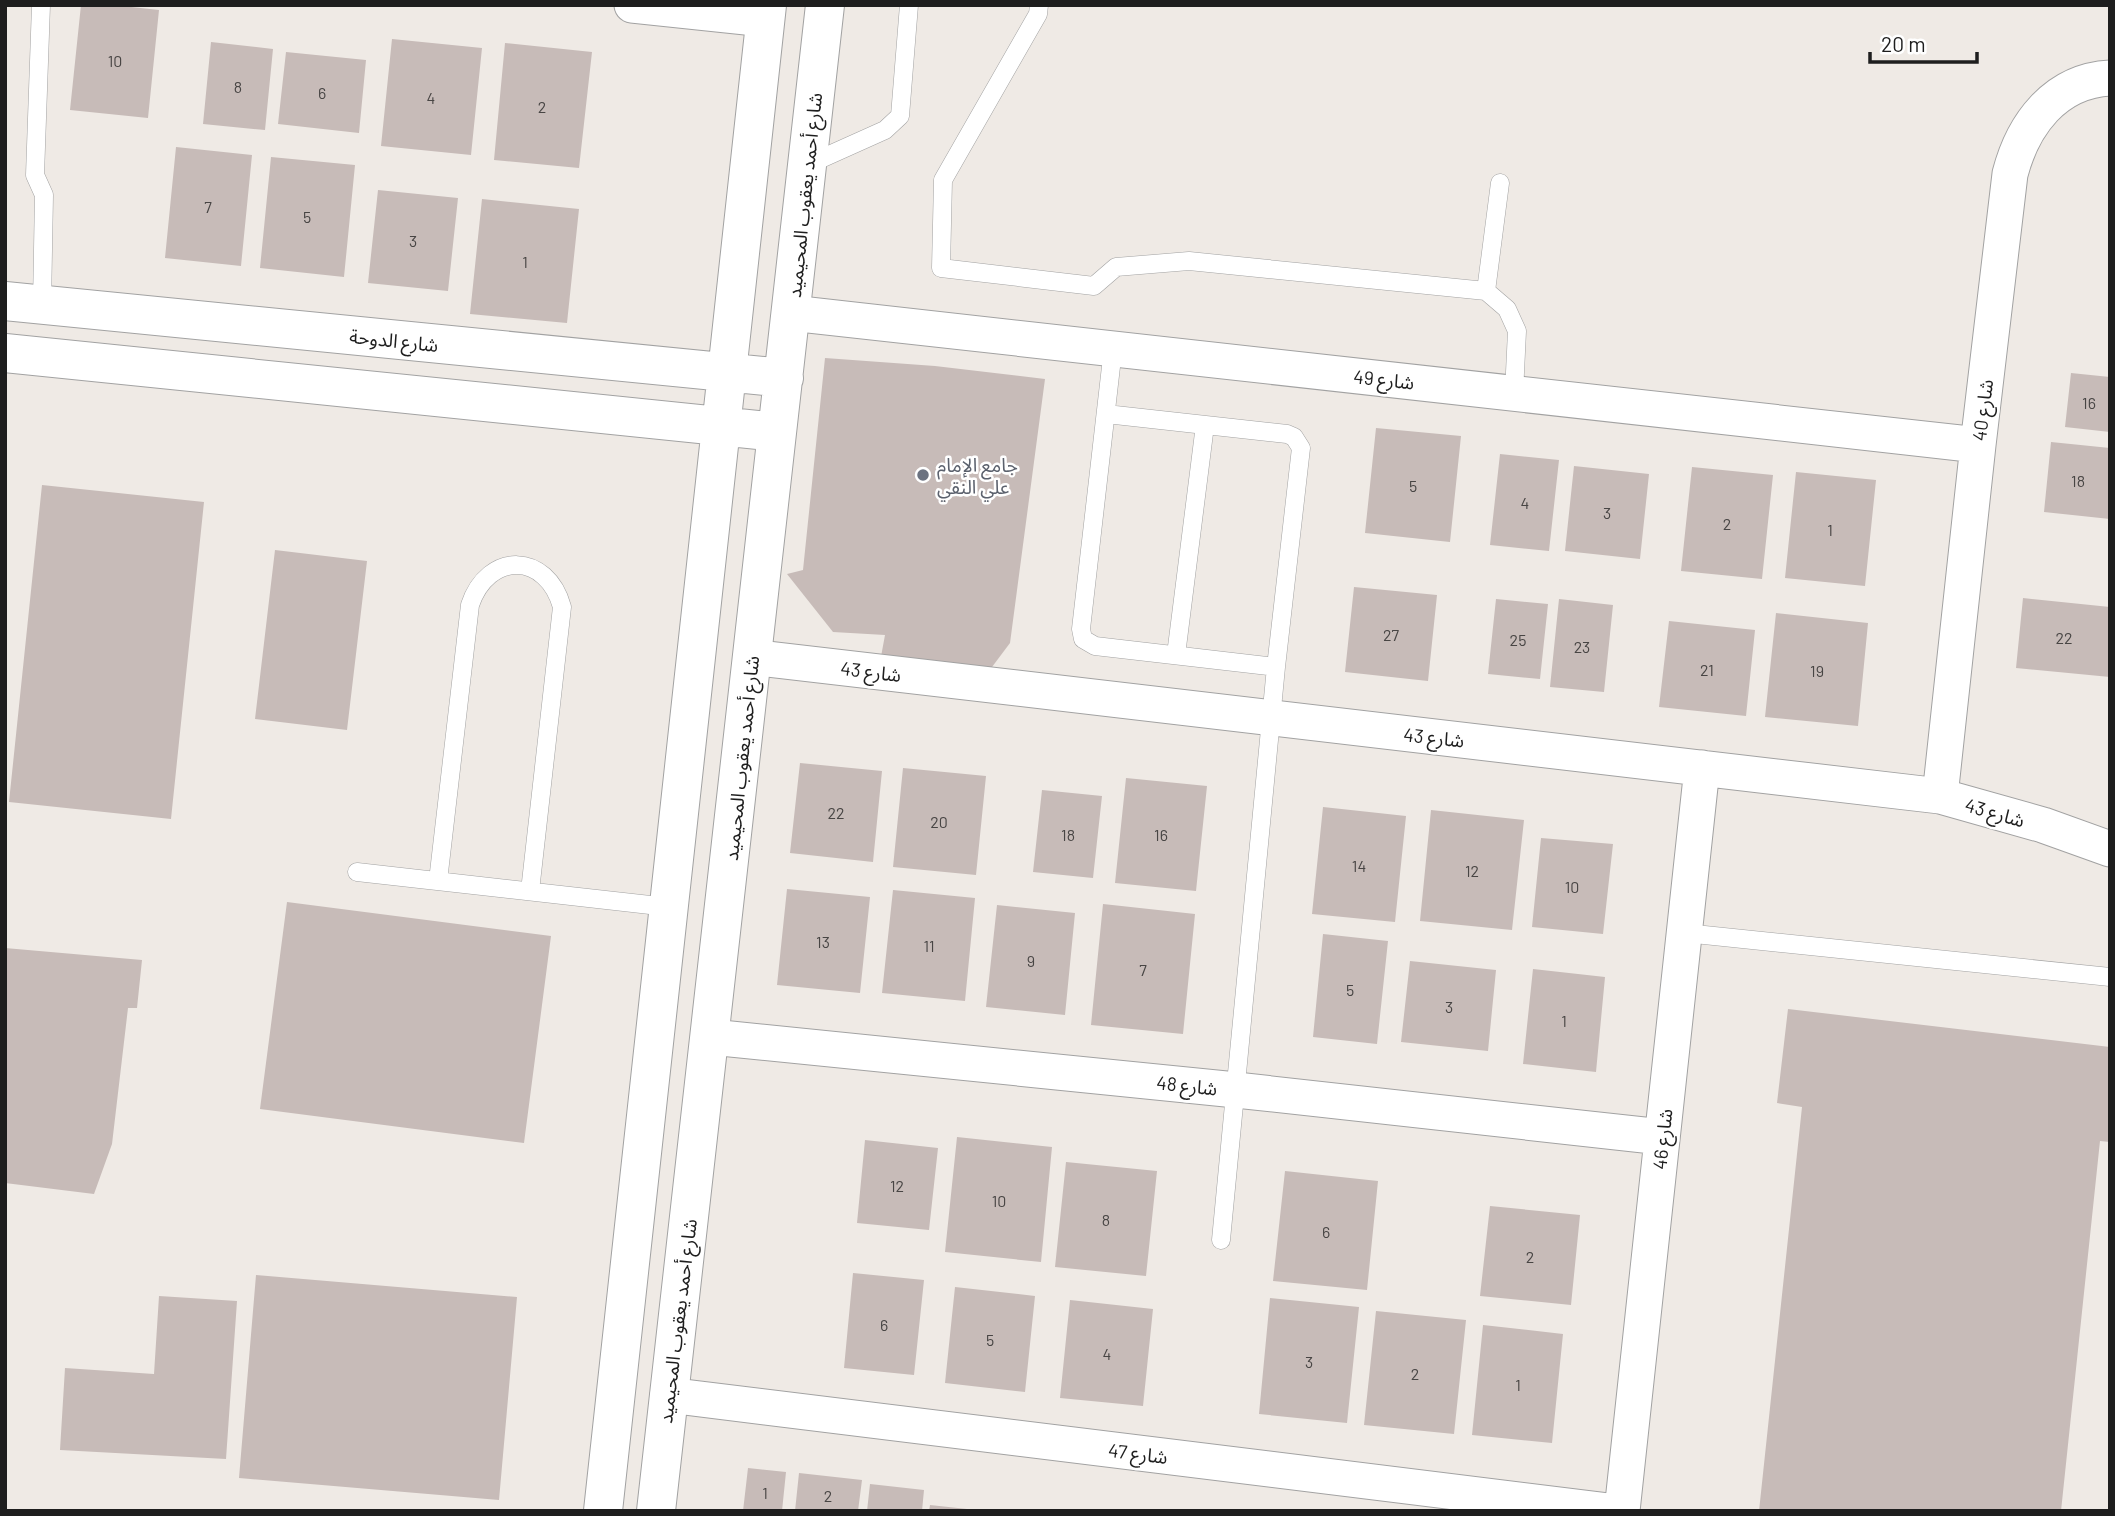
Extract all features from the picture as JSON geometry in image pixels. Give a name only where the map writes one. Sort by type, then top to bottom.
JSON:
[{"type":"street","points":[[603,1511],[766,12],[632,5]]},
{"type":"street","name":"شارع أحمد يعقوب المحيميد","points":[[656,1511],[825,5]]},
{"type":"street","name":"شارع 40","points":[[1940,796],[1978,445],[2009,187],[2016,150],[2035,118],[2048,103],[2079,84],[2096,78],[2110,78]]},
{"type":"street","name":"شارع الدوحة","points":[[24,303],[783,378]]},
{"type":"street","name":"شارع 49","points":[[791,313],[1978,445]]},
{"type":"street","points":[[5,353],[777,432]]},
{"type":"street","name":"شارع 43","points":[[751,657],[1940,796],[2043,825],[2110,849]]},
{"type":"street","name":"شارع 46","points":[[1622,1511],[1702,768]]},
{"type":"street","name":"شارع 48","points":[[711,1037],[1236,1090],[1662,1137]]},
{"type":"street","name":"شارع 47","points":[[668,1395],[1609,1511]]},
{"type":"lane","points":[[24,303],[44,195],[35,175],[41,5]]},
{"type":"lane","points":[[807,165],[886,130],[900,116],[909,5]]},
{"type":"lane","points":[[1039,5],[1038,14],[943,180],[941,268],[1094,286],[1116,267],[1189,261],[1486,291],[1507,309],[1517,331],[1514,393]]},
{"type":"lane","points":[[1486,291],[1500,183]]},
{"type":"lane","points":[[1113,349],[1081,629],[1083,639],[1095,646],[1276,667]]},
{"type":"lane","points":[[1107,414],[1287,434],[1294,437],[1301,448],[1276,667],[1221,1240]]},
{"type":"lane","points":[[1176,655],[1205,425]]},
{"type":"lane","points":[[438,881],[470,605],[475,590],[486,576],[500,568],[517,565],[533,569],[548,578],[558,592],[562,607],[530,891]]},
{"type":"lane","points":[[357,872],[668,907]]},
{"type":"lane","points":[[1685,933],[2110,977]]},
{"type":"building","points":[[81,5],[159,10],[148,118],[70,110]]},
{"type":"building","points":[[392,39],[482,48],[471,155],[381,146]]},
{"type":"building","points":[[211,42],[273,49],[265,130],[203,124]]},
{"type":"building","points":[[505,43],[592,52],[579,168],[494,160]]},
{"type":"building","points":[[286,52],[366,60],[359,133],[278,124]]},
{"type":"building","points":[[176,147],[252,155],[241,266],[165,258]]},
{"type":"building","points":[[271,157],[355,165],[344,277],[260,268]]},
{"type":"building","points":[[378,190],[458,198],[448,291],[368,283]]},
{"type":"building","points":[[482,199],[579,209],[567,323],[470,314]]},
{"type":"building","name":"جامع الإمام علي النقي","points":[[825,358],[935,366],[1045,379],[1010,643],[986,675],[880,662],[885,635],[833,632],[787,574],[803,570]]},
{"type":"building","points":[[2071,373],[2110,377],[2110,432],[2065,427]]},
{"type":"building","points":[[1376,428],[1461,436],[1450,542],[1365,533]]},
{"type":"building","points":[[2051,442],[2110,448],[2110,519],[2044,512]]},
{"type":"building","points":[[1500,454],[1559,460],[1549,551],[1490,545]]},
{"type":"building","points":[[1574,466],[1649,474],[1640,559],[1565,551]]},
{"type":"building","points":[[1692,467],[1773,475],[1762,579],[1681,571]]},
{"type":"building","points":[[1796,472],[1876,480],[1865,586],[1785,578]]},
{"type":"building","points":[[42,485],[204,502],[171,819],[9,802]]},
{"type":"building","points":[[275,550],[367,561],[347,730],[255,719]]},
{"type":"building","points":[[1354,587],[1437,595],[1428,681],[1345,672]]},
{"type":"building","points":[[2023,598],[2110,607],[2110,677],[2016,668]]},
{"type":"building","points":[[1496,599],[1548,604],[1540,679],[1488,674]]},
{"type":"building","points":[[1559,599],[1613,605],[1604,692],[1550,687]]},
{"type":"building","points":[[1776,613],[1868,623],[1858,726],[1765,717]]},
{"type":"building","points":[[1669,621],[1755,630],[1746,716],[1659,707]]},
{"type":"building","points":[[800,763],[882,771],[873,862],[790,853]]},
{"type":"building","points":[[903,768],[986,776],[976,875],[893,867]]},
{"type":"building","points":[[1126,778],[1207,786],[1196,891],[1115,883]]},
{"type":"building","points":[[1042,790],[1102,796],[1093,878],[1033,872]]},
{"type":"building","points":[[1323,807],[1406,816],[1395,922],[1312,914]]},
{"type":"building","points":[[1431,810],[1524,820],[1512,930],[1420,921]]},
{"type":"building","points":[[1541,838],[1613,844],[1603,934],[1532,927]]},
{"type":"building","points":[[787,889],[870,897],[860,993],[777,985]]},
{"type":"building","points":[[893,890],[975,898],[965,1001],[882,993]]},
{"type":"building","points":[[287,902],[551,936],[524,1143],[260,1109]]},
{"type":"building","points":[[1103,904],[1195,914],[1183,1034],[1091,1025]]},
{"type":"building","points":[[997,905],[1075,913],[1065,1015],[986,1007]]},
{"type":"building","points":[[1323,934],[1388,941],[1377,1044],[1313,1037]]},
{"type":"building","points":[[5,948],[142,960],[137,1008],[128,1008],[112,1144],[94,1194],[5,1183]]},
{"type":"building","points":[[1410,961],[1496,970],[1488,1051],[1401,1042]]},
{"type":"building","points":[[1533,969],[1605,977],[1596,1072],[1523,1064]]},
{"type":"building","points":[[1788,1009],[2110,1047],[2110,1142],[2100,1141],[2061,1511],[1759,1511],[1802,1107],[1777,1103]]},
{"type":"building","points":[[957,1137],[1052,1147],[1041,1262],[945,1252]]},
{"type":"building","points":[[865,1140],[938,1148],[929,1230],[857,1223]]},
{"type":"building","points":[[1066,1162],[1157,1171],[1146,1276],[1055,1267]]},
{"type":"building","points":[[1285,1171],[1378,1181],[1367,1290],[1273,1281]]},
{"type":"building","points":[[1490,1206],[1580,1215],[1571,1305],[1480,1296]]},
{"type":"building","points":[[853,1273],[924,1280],[914,1375],[844,1368]]},
{"type":"building","points":[[256,1275],[517,1297],[499,1500],[239,1478]]},
{"type":"building","points":[[955,1287],[1035,1296],[1025,1392],[945,1383]]},
{"type":"building","points":[[159,1296],[237,1301],[226,1459],[60,1450],[65,1368],[154,1374]]},
{"type":"building","points":[[1270,1298],[1359,1307],[1347,1423],[1259,1414]]},
{"type":"building","points":[[1070,1300],[1153,1309],[1143,1406],[1060,1398]]},
{"type":"building","points":[[1376,1311],[1466,1320],[1454,1434],[1364,1425]]},
{"type":"building","points":[[1483,1325],[1563,1334],[1552,1443],[1472,1435]]},
{"type":"building","points":[[748,1468],[786,1472],[782,1511],[743,1511]]},
{"type":"building","points":[[799,1473],[862,1480],[858,1511],[795,1511]]},
{"type":"building","points":[[870,1484],[924,1490],[922,1511],[867,1511]]},
{"type":"building","points":[[930,1505],[967,1509],[967,1511],[929,1511]]},
{"type":"place","name":"جامع الإمام علي النقي","points":[[923,475]]}]
